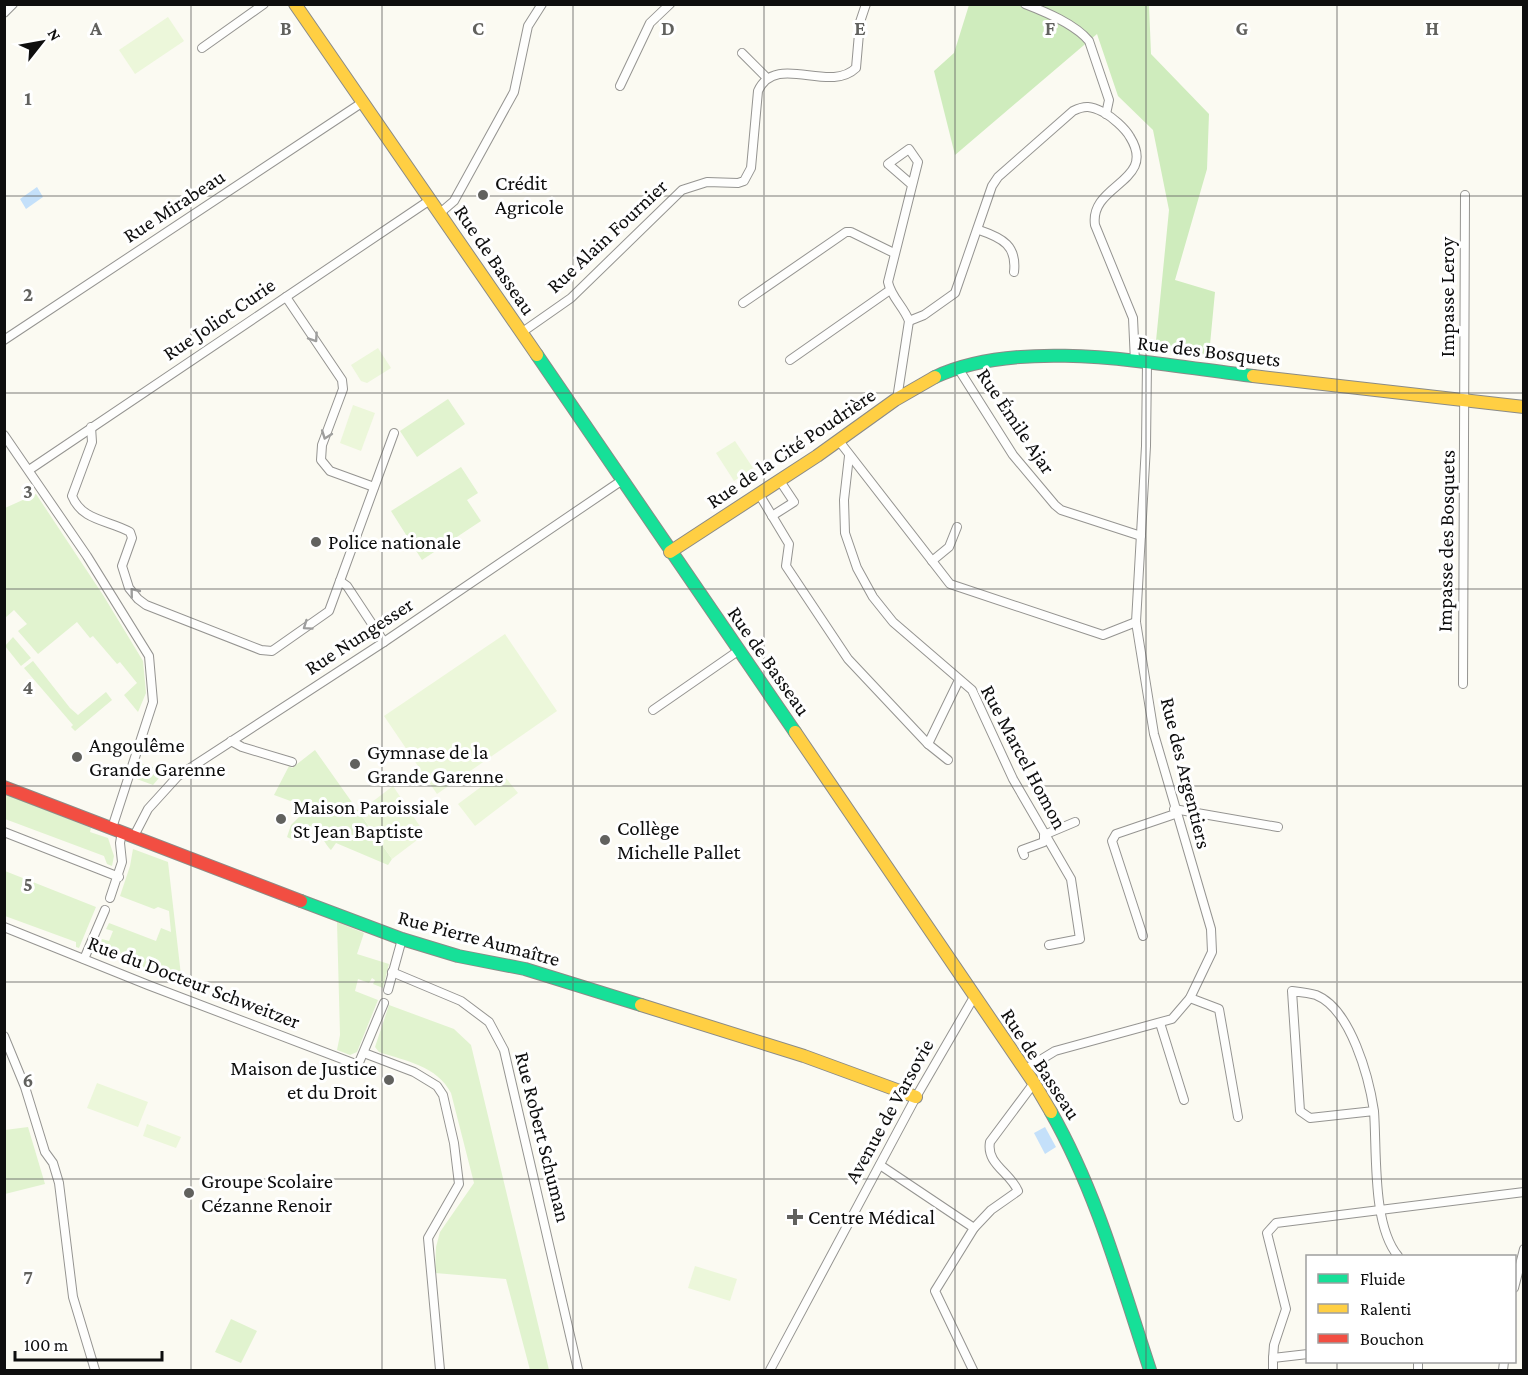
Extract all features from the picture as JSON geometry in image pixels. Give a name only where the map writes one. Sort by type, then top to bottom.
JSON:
[{"type":"street","points":[[4,13],[13,4]]},
{"type":"street","points":[[202,48],[264,4]]},
{"type":"street","name":"Rue de Basseau","points":[[295,4],[1034,1083],[1074,1153],[1090,1190],[1150,1371]]},
{"type":"street","points":[[440,213],[454,201],[514,92],[528,26],[542,4]]},
{"type":"street","points":[[620,86],[650,23],[670,4]]},
{"type":"street","points":[[742,53],[767,78],[777,73],[838,78],[849,74],[856,68],[860,22],[866,4]]},
{"type":"street","points":[[911,184],[894,253],[890,290],[906,311],[909,321],[939,306],[955,293],[979,230],[992,186],[998,177],[1073,111],[1082,106],[1089,106],[1106,114],[1109,100],[1089,41],[1083,34],[1025,4]]},
{"type":"street","name":"Rue Alain Fournier","points":[[521,333],[571,298],[682,190],[707,182],[738,183],[744,181],[752,168],[758,90],[767,78]]},
{"type":"street","name":"Rue Mirabeau","points":[[4,340],[363,102]]},
{"type":"street","name":"Rue des Argentiers","points":[[1024,1070],[1055,1051],[1160,1023],[1179,1013],[1190,998],[1212,952],[1211,929],[1154,734],[1136,622],[1141,536],[1141,363],[1133,318],[1093,215],[1099,202],[1137,166],[1137,158],[1135,145],[1128,134],[1106,114]]},
{"type":"street","name":"Impasse Leroy","points":[[1465,195],[1465,399]]},
{"type":"street","name":"Rue Joliot Curie","points":[[29,471],[430,200]]},
{"type":"street","points":[[979,230],[1008,243],[1014,253],[1014,272]]},
{"type":"street","points":[[743,303],[846,232],[852,232],[894,253]]},
{"type":"street","points":[[790,360],[890,290]]},
{"type":"street","points":[[286,297],[342,380],[343,389],[322,445],[321,460],[330,471],[374,487]]},
{"type":"street","name":"Rue de la Cité Poudrière","points":[[670,552],[839,441],[897,399],[909,321]]},
{"type":"street","name":"Rue des Bosquets","points":[[897,399],[918,384],[958,368],[1017,357],[1063,356],[1524,406]]},
{"type":"street","name":"Rue Émile Ajar","points":[[958,368],[1012,455],[1060,510],[1109,528],[1141,536]]},
{"type":"street","name":"Impasse des Bosquets","points":[[1463,684],[1465,399]]},
{"type":"street","points":[[91,427],[92,442],[72,496],[80,510],[130,532],[132,538],[122,566],[123,576],[129,588],[146,605],[261,650],[272,651],[329,611],[394,433]]},
{"type":"street","points":[[4,435],[140,638],[151,663],[153,702],[120,843],[122,862],[119,877],[110,898]]},
{"type":"street","points":[[839,441],[950,584],[1103,636],[1136,622]]},
{"type":"street","name":"Rue Marcel Homon","points":[[849,456],[844,500],[845,533],[857,568],[873,597],[893,622],[972,690],[1012,779],[1071,879],[1080,939],[1049,945]]},
{"type":"street","points":[[772,516],[794,502],[780,480]]},
{"type":"street","name":"Rue Nungesser","points":[[123,832],[148,809],[167,785],[384,642],[621,481]]},
{"type":"street","points":[[759,494],[789,544],[786,566],[848,659],[928,744],[948,760]]},
{"type":"street","points":[[932,561],[949,547],[957,527]]},
{"type":"street","points":[[340,581],[346,586],[384,642]]},
{"type":"street","points":[[653,710],[738,651]]},
{"type":"street","points":[[928,744],[959,680]]},
{"type":"street","points":[[231,741],[242,747],[292,762]]},
{"type":"street","name":"Rue Pierre Aumaître","points":[[4,787],[402,939],[458,956],[525,969],[804,1056],[916,1097]]},
{"type":"street","points":[[1143,936],[1112,841],[1116,834],[1175,811],[1278,827]]},
{"type":"street","points":[[1024,855],[1022,850],[1044,842],[1044,835],[1075,822]]},
{"type":"street","points":[[4,832],[119,877]]},
{"type":"street","points":[[84,958],[105,910]]},
{"type":"street","name":"Rue du Docteur Schweitzer","points":[[4,927],[358,1065],[364,1053]]},
{"type":"street","points":[[388,990],[402,939]]},
{"type":"street","name":"Rue Robert Schuman","points":[[392,972],[461,1001],[489,1022],[504,1050],[578,1371]]},
{"type":"street","points":[[1374,1111],[1310,1118],[1300,1111],[1292,991],[1317,996],[1339,1017],[1356,1044],[1365,1069],[1374,1111],[1381,1210],[1388,1245],[1396,1255]]},
{"type":"street","name":"Avenue de Varsovie","points":[[770,1371],[916,1097],[974,997]]},
{"type":"street","points":[[1190,998],[1219,1009],[1238,1117]]},
{"type":"street","points":[[384,1003],[364,1053],[414,1072],[437,1086],[443,1095],[454,1143],[459,1184],[428,1238],[440,1371]]},
{"type":"street","points":[[1160,1023],[1184,1100]]},
{"type":"street","points":[[5,1041],[25,1087],[45,1152],[58,1176],[73,1296],[95,1371]]},
{"type":"street","points":[[973,1371],[935,1291],[974,1228],[991,1210],[1018,1191],[993,1161],[989,1151],[990,1142],[1034,1083]]},
{"type":"street","points":[[880,1165],[974,1228]]},
{"type":"street","points":[[1273,1371],[1274,1345],[1286,1309],[1268,1233],[1276,1222],[1524,1192]]},
{"type":"street","points":[[1516,1284],[1524,1249]]},
{"type":"street","points":[[1274,1358],[1306,1354]]},
{"type":"green space","points":[[969,5],[1149,5],[1151,54],[1209,114],[1207,169],[1175,280],[1215,292],[1209,355],[1155,351],[1169,210],[1153,130],[1118,96],[1097,34],[955,155],[934,71],[954,53]]},
{"type":"green space","points":[[168,17],[184,41],[135,74],[119,50]]},
{"type":"green space","points":[[378,348],[391,368],[367,383],[361,381],[351,365]]},
{"type":"green space","points":[[448,399],[465,424],[417,457],[400,431]]},
{"type":"green space","points":[[353,405],[375,413],[361,451],[340,443]]},
{"type":"green space","points":[[735,441],[753,468],[734,481],[716,453]]},
{"type":"green space","points":[[461,467],[478,493],[467,500],[481,521],[422,560],[391,511]]},
{"type":"green space","points":[[36,494],[103,595],[143,661],[146,693],[138,712],[124,695],[137,683],[120,662],[117,664],[93,636],[90,638],[77,622],[38,654],[18,631],[27,624],[14,610],[5,618],[5,508]]},
{"type":"green space","points":[[505,634],[557,711],[437,794],[384,716]]},
{"type":"green space","points":[[13,637],[31,658],[21,666],[5,646]]},
{"type":"green space","points":[[33,661],[78,715],[106,692],[112,700],[75,731],[71,727],[73,725],[24,668]]},
{"type":"green space","points":[[315,750],[392,859],[388,865],[336,843],[331,850],[320,834],[313,829],[301,828],[293,840],[287,837],[291,825],[303,813],[295,806],[296,803],[274,795],[289,766],[292,768]]},
{"type":"green space","points":[[140,763],[165,771],[153,785],[134,778]]},
{"type":"green space","points":[[501,772],[518,793],[475,826],[458,804]]},
{"type":"green space","points":[[393,786],[425,834],[392,859],[359,812]]},
{"type":"green space","points":[[5,794],[91,828],[90,832],[108,838],[114,856],[112,866],[107,864],[104,856],[5,819]]},
{"type":"green space","points":[[133,849],[168,862],[182,984],[98,949],[102,939],[109,941],[113,931],[106,929],[109,923],[156,941],[161,928],[171,932],[169,911],[158,907],[154,909],[120,896]]},
{"type":"green space","points":[[5,871],[96,907],[79,948],[76,947],[76,942],[5,916]]},
{"type":"green space","points":[[337,922],[364,933],[357,954],[389,964],[383,988],[373,984],[375,980],[372,978],[369,983],[358,979],[355,991],[378,1000],[357,1052],[350,1055],[337,1050],[340,1035]]},
{"type":"green space","points":[[389,1005],[454,1029],[471,1045],[549,1370],[530,1370],[506,1279],[435,1273],[436,1247],[440,1232],[474,1183],[451,1093],[445,1084],[438,1076],[420,1066],[379,1052],[375,1047]]},
{"type":"green space","points":[[97,1083],[148,1102],[138,1127],[87,1108]]},
{"type":"green space","points":[[147,1124],[181,1137],[176,1148],[143,1136]]},
{"type":"green space","points":[[28,1127],[45,1184],[5,1194],[5,1130]]},
{"type":"green space","points":[[695,1266],[737,1279],[730,1301],[688,1288]]},
{"type":"green space","points":[[231,1319],[257,1331],[241,1363],[215,1352]]},
{"type":"water","points":[[37,187],[43,197],[26,209],[20,199]]},
{"type":"water","points":[[1045,1127],[1056,1147],[1045,1154],[1034,1133]]},
{"type":"traffic: fast","points":[[537,355],[795,732]]},
{"type":"traffic: fast","points":[[935,377],[970,365],[1008,358],[1049,356],[1134,361],[1253,376]]},
{"type":"traffic: fast","points":[[301,901],[402,939],[458,956],[525,969],[641,1005]]},
{"type":"traffic: fast","points":[[1051,1112],[1095,1206],[1150,1370]]},
{"type":"traffic: slow","points":[[295,4],[537,355]]},
{"type":"traffic: slow","points":[[1253,376],[1524,407]]},
{"type":"traffic: slow","points":[[670,552],[817,456],[895,400],[935,377]]},
{"type":"traffic: slow","points":[[795,732],[1034,1083],[1051,1112]]},
{"type":"traffic: slow","points":[[641,1005],[804,1056],[916,1097]]},
{"type":"traffic: jam","points":[[4,787],[301,901]]},
{"type":"place","name":"Crédit Agricole","points":[[483,195]]},
{"type":"place","name":"Police nationale","points":[[316,542]]},
{"type":"place","name":"Angoulême Grande Garenne","points":[[77,757]]},
{"type":"place","name":"Gymnase de la Grande Garenne","points":[[355,764]]},
{"type":"place","name":"Maison Paroissiale St Jean Baptiste","points":[[281,819]]},
{"type":"place","name":"Collège Michelle Pallet","points":[[605,840]]},
{"type":"place","name":"Maison de Justice et du Droit","points":[[389,1080]]},
{"type":"place","name":"Groupe Scolaire Cézanne Renoir","points":[[189,1193]]},
{"type":"place","name":"Centre Médical","points":[[795,1217]]}]
